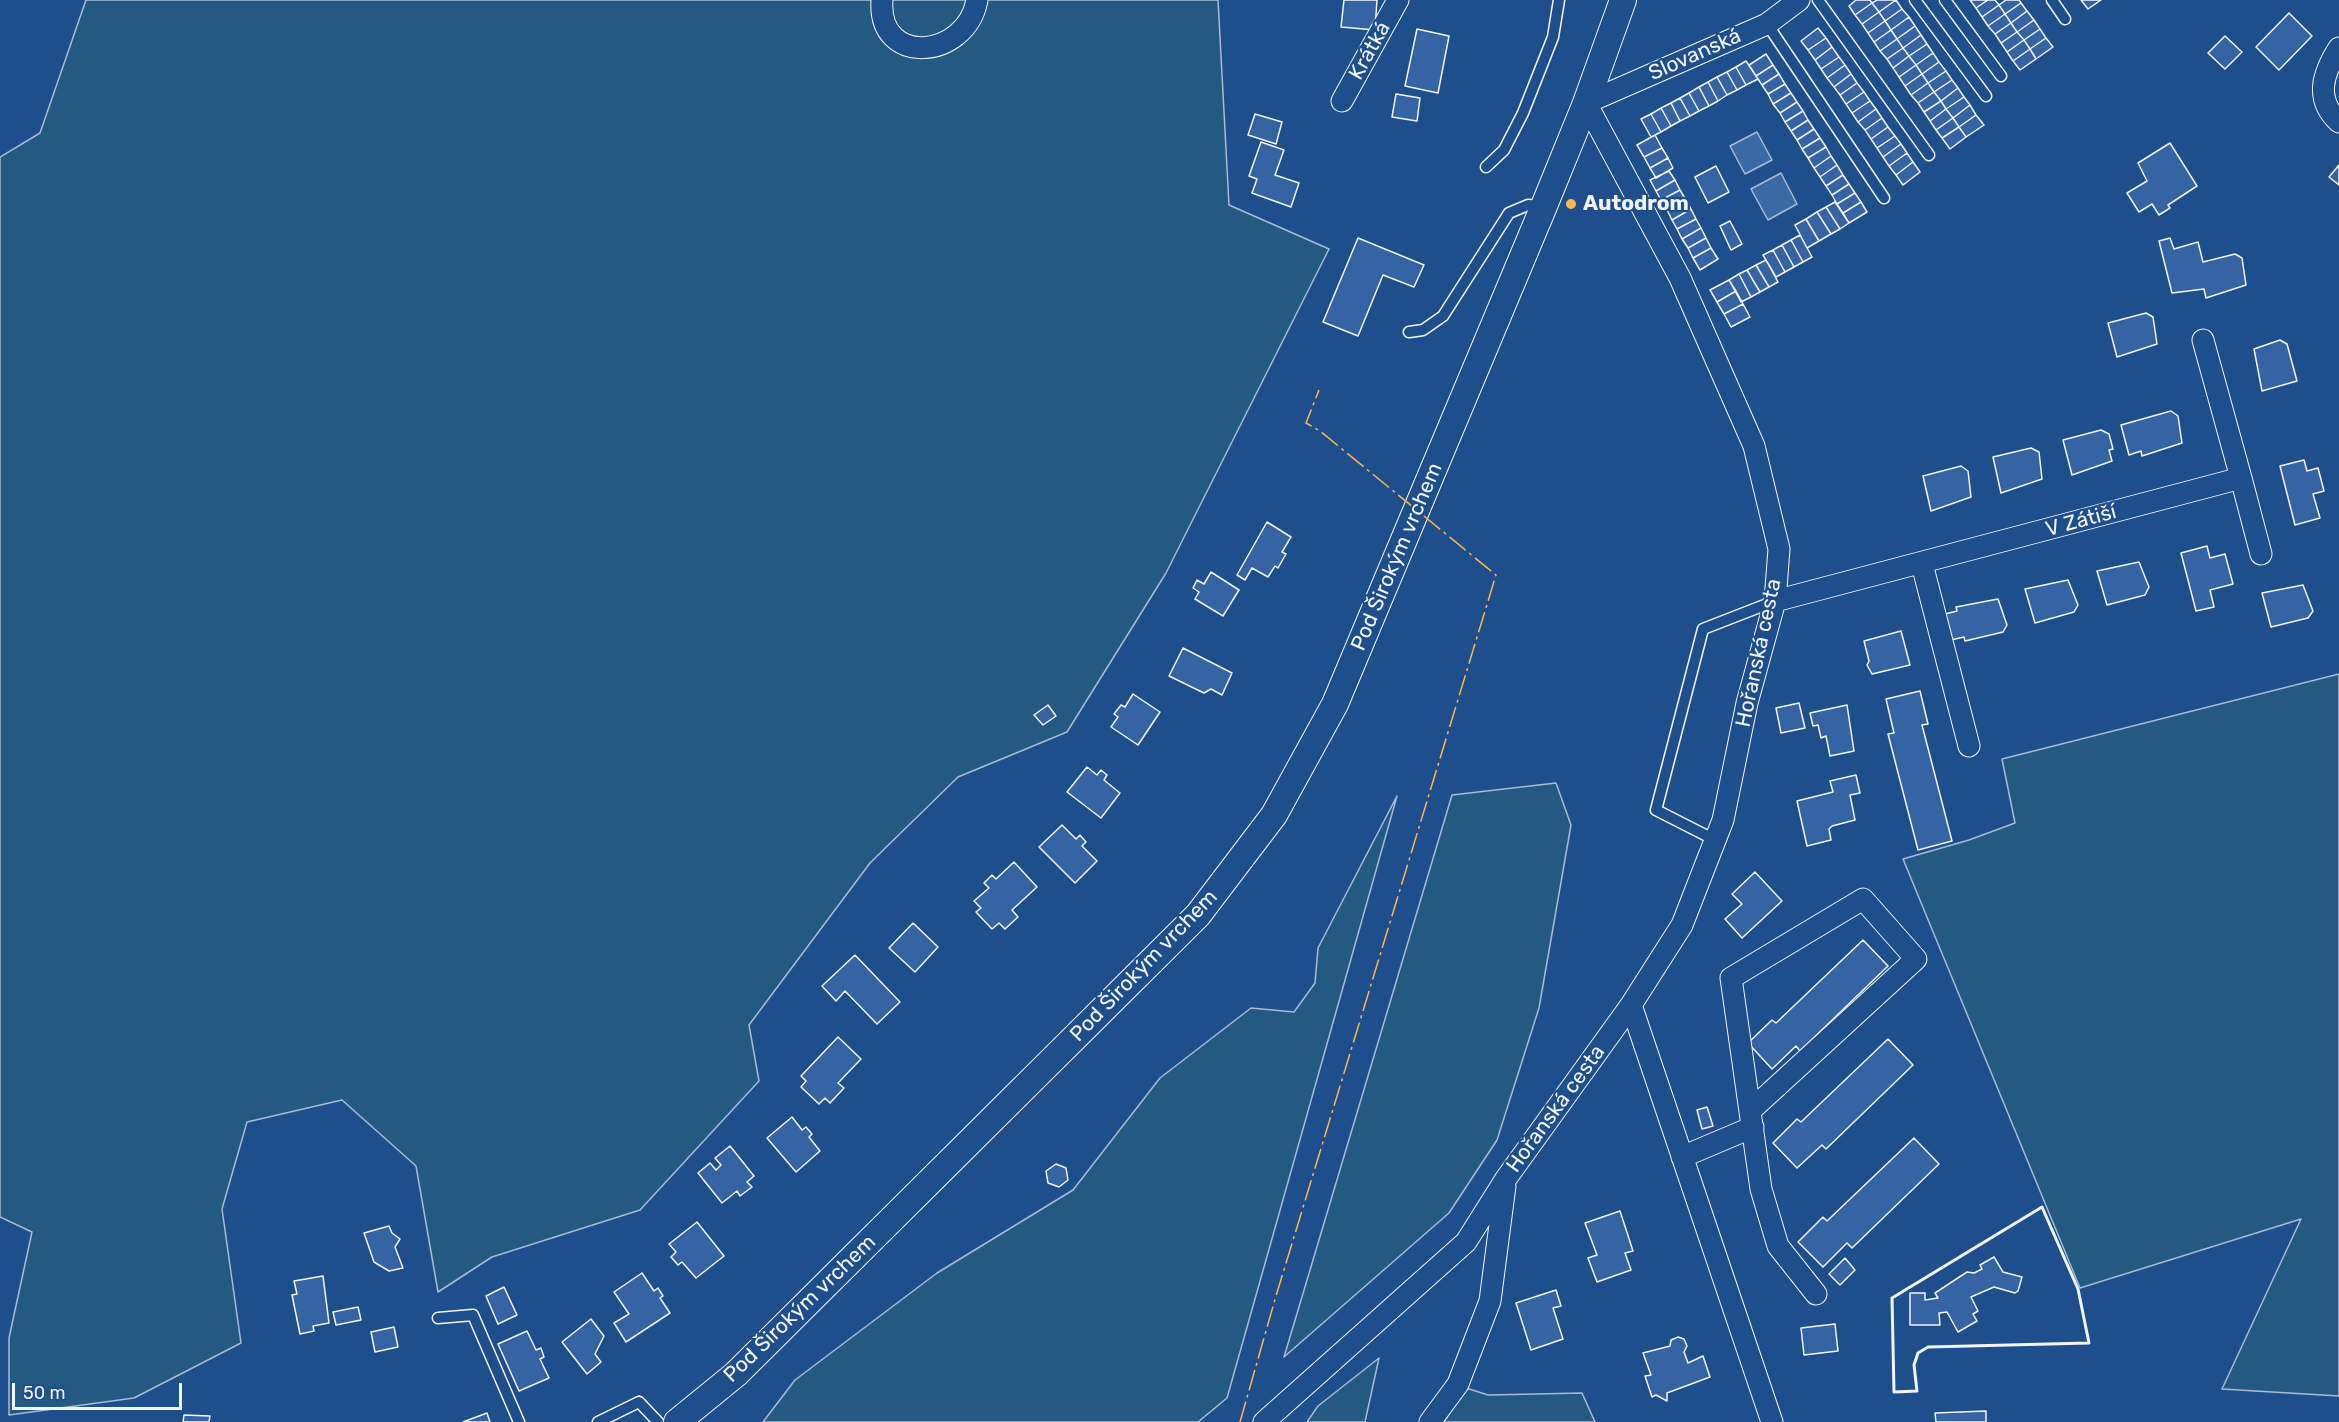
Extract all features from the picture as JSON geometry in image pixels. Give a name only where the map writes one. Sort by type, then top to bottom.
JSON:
[{"type":"street","points":[[882,0],[881,13],[891,34],[909,46],[921,49],[947,43],[961,32],[970,23],[977,0]]},
{"type":"street","name":"Krátká","points":[[1342,102],[1398,0]]},
{"type":"street","name":"Pod Širokým vrchem","points":[[676,1422],[736,1374],[1198,915],[1274,815],[1335,704],[1544,206],[1586,103],[1623,0]]},
{"type":"street","name":"Slovanská","points":[[1586,103],[1767,24],[1798,0]]},
{"type":"street","points":[[2339,48],[2326,68],[2321,96],[2332,116],[2339,122]]},
{"type":"street","name":"Hořanská cesta","points":[[1430,1422],[1458,1384],[1490,1301],[1505,1180],[1631,1005],[1682,926],[1724,820],[1748,703],[1775,601],[1779,549],[1754,446],[1680,278],[1586,103]]},
{"type":"street","points":[[2203,340],[2261,554]]},
{"type":"street","name":"V Zátiší","points":[[1775,601],[2241,478]]},
{"type":"street","points":[[1922,564],[1969,746]]},
{"type":"street","points":[[1682,1157],[1751,1119],[1916,959],[1863,899],[1731,978],[1751,1119],[1761,1189],[1778,1246],[1816,1294]]},
{"type":"street","points":[[1631,1005],[1772,1422]]},
{"type":"street","points":[[1264,1422],[1466,1242],[1505,1180]]},
{"type":"lane","points":[[1486,167],[1504,150],[1523,113],[1553,37],[1559,0]]},
{"type":"lane","points":[[1818,0],[1929,155]]},
{"type":"lane","points":[[1915,0],[1986,96]]},
{"type":"lane","points":[[1945,0],[2001,76]]},
{"type":"lane","points":[[2052,0],[2065,19]]},
{"type":"lane","points":[[1767,24],[1884,198]]},
{"type":"lane","points":[[1409,332],[1423,330],[1443,316],[1509,213],[1528,205],[1544,206]]},
{"type":"lane","points":[[1716,840],[1656,810],[1703,629],[1775,601]]},
{"type":"lane","points":[[438,1318],[473,1315],[519,1422]]},
{"type":"lane","points":[[598,1422],[639,1402],[658,1422]]},
{"type":"shaded area","points":[[86,0],[1218,0],[1229,205],[1329,249],[1166,573],[1067,732],[958,777],[870,863],[749,1025],[759,1081],[640,1210],[492,1257],[438,1292],[416,1166],[342,1100],[247,1122],[222,1209],[241,1343],[134,1398],[9,1415],[9,1338],[32,1232],[0,1217],[0,157],[40,133]]},
{"type":"shaded area","points":[[1757,132],[1772,160],[1745,174],[1730,146]]},
{"type":"shaded area","points":[[1781,173],[1797,204],[1768,220],[1751,189]]},
{"type":"shaded area","points":[[2339,674],[2339,1396],[2222,1389],[2301,1219],[2080,1288],[1903,859],[1969,840],[2015,823],[2002,759]]},
{"type":"shaded area","points":[[1556,783],[1571,825],[1539,1008],[1497,1140],[1449,1213],[1284,1357],[1452,795]]},
{"type":"shaded area","points":[[1397,796],[1227,1398],[1198,1422],[763,1422],[795,1380],[937,1273],[1073,1190],[1160,1078],[1251,1008],[1294,1012],[1315,983],[1318,948]]},
{"type":"shaded area","points":[[1379,1358],[1365,1422],[1307,1422],[1318,1406]]},
{"type":"shaded area","points":[[1466,1388],[1488,1395],[1582,1393],[1595,1422],[1444,1422]]},
{"type":"building","points":[[1344,0],[1377,0],[1375,30],[1341,27]]},
{"type":"building","points":[[1856,0],[1870,0],[1872,3],[1855,15],[1849,6]]},
{"type":"building","points":[[1877,0],[1896,0],[1879,12],[1872,3]]},
{"type":"building","points":[[1896,0],[1902,9],[1885,21],[1879,12]]},
{"type":"building","points":[[1970,0],[1988,0],[1976,8]]},
{"type":"building","points":[[1988,0],[1995,0],[1999,5],[1982,17],[1976,8]]},
{"type":"building","points":[[2006,0],[2019,0],[2021,3],[2005,14],[1999,5]]},
{"type":"building","points":[[2081,0],[2101,0],[2088,9]]},
{"type":"building","points":[[1872,3],[1879,12],[1862,24],[1855,15]]},
{"type":"building","points":[[2021,3],[2027,11],[2011,23],[2005,14]]},
{"type":"building","points":[[1999,5],[2005,14],[1988,26],[1982,17]]},
{"type":"building","points":[[1902,9],[1909,17],[1891,30],[1885,21]]},
{"type":"building","points":[[2027,11],[2034,20],[2017,32],[2011,23]]},
{"type":"building","points":[[1879,12],[1885,21],[1868,33],[1862,24]]},
{"type":"building","points":[[2289,13],[2312,36],[2279,70],[2256,47]]},
{"type":"building","points":[[2005,14],[2011,23],[1995,34],[1988,26]]},
{"type":"building","points":[[1909,17],[1915,26],[1897,39],[1891,30]]},
{"type":"building","points":[[2034,20],[2040,29],[2024,40],[2017,32]]},
{"type":"building","points":[[1885,21],[1891,30],[1874,42],[1868,33]]},
{"type":"building","points":[[2011,23],[2017,32],[2001,43],[1995,34]]},
{"type":"building","points":[[1915,26],[1921,35],[1903,48],[1897,39]]},
{"type":"building","points":[[1818,28],[1826,38],[1808,50],[1801,41]]},
{"type":"building","points":[[1417,29],[1449,36],[1438,93],[1405,86]]},
{"type":"building","points":[[2040,29],[2046,38],[2030,49],[2024,40]]},
{"type":"building","points":[[1891,30],[1897,39],[1880,51],[1874,42]]},
{"type":"building","points":[[2017,32],[2024,40],[2007,52],[2001,43]]},
{"type":"building","points":[[1921,35],[1927,44],[1909,56],[1903,48]]},
{"type":"building","points":[[2225,36],[2242,52],[2225,69],[2208,53]]},
{"type":"building","points":[[1826,38],[1832,47],[1815,60],[1808,50]]},
{"type":"building","points":[[2046,38],[2053,47],[2036,59],[2030,49]]},
{"type":"building","points":[[1897,39],[1903,48],[1887,59],[1880,51]]},
{"type":"building","points":[[2024,40],[2030,49],[2013,61],[2007,52]]},
{"type":"building","points":[[1927,44],[1933,53],[1916,65],[1909,56]]},
{"type":"building","points":[[1832,47],[1839,57],[1821,69],[1815,60]]},
{"type":"building","points":[[1903,48],[1909,56],[1893,68],[1887,59]]},
{"type":"building","points":[[2030,49],[2036,59],[2020,70],[2013,61]]},
{"type":"building","points":[[1933,53],[1939,62],[1922,74],[1916,65]]},
{"type":"building","points":[[1766,54],[1773,65],[1756,76],[1749,65]]},
{"type":"building","points":[[1909,56],[1916,65],[1899,77],[1893,68]]},
{"type":"building","points":[[1839,57],[1845,65],[1827,78],[1821,69]]},
{"type":"building","points":[[1746,61],[1758,79],[1746,85],[1736,67]]},
{"type":"building","points":[[1939,62],[1946,71],[1928,83],[1922,74]]},
{"type":"building","points":[[1773,65],[1779,74],[1762,85],[1756,76]]},
{"type":"building","points":[[1845,65],[1851,74],[1834,87],[1827,78]]},
{"type":"building","points":[[1916,65],[1922,74],[1905,86],[1899,77]]},
{"type":"building","points":[[1736,67],[1746,85],[1737,90],[1727,72]]},
{"type":"building","points":[[1946,71],[1952,80],[1934,92],[1928,83]]},
{"type":"building","points":[[1727,72],[1737,90],[1727,95],[1717,77]]},
{"type":"building","points":[[1779,74],[1785,84],[1768,94],[1762,85]]},
{"type":"building","points":[[1851,74],[1857,83],[1840,95],[1834,87]]},
{"type":"building","points":[[1922,74],[1928,83],[1911,95],[1905,86]]},
{"type":"building","points":[[1717,77],[1727,95],[1718,101],[1708,82]]},
{"type":"building","points":[[1952,80],[1958,88],[1941,101],[1934,92]]},
{"type":"building","points":[[1708,82],[1718,101],[1709,106],[1699,87]]},
{"type":"building","points":[[1857,83],[1864,92],[1846,104],[1840,95]]},
{"type":"building","points":[[1928,83],[1934,92],[1918,103],[1911,95]]},
{"type":"building","points":[[1785,84],[1791,93],[1773,104],[1768,94]]},
{"type":"building","points":[[1699,87],[1709,106],[1699,111],[1689,93]]},
{"type":"building","points":[[1958,88],[1964,97],[1946,109],[1941,101]]},
{"type":"building","points":[[1864,92],[1870,101],[1852,113],[1846,104]]},
{"type":"building","points":[[1934,92],[1941,101],[1924,112],[1918,103]]},
{"type":"building","points":[[1689,93],[1699,111],[1690,116],[1680,98]]},
{"type":"building","points":[[1791,93],[1797,102],[1780,113],[1773,104]]},
{"type":"building","points":[[1396,94],[1420,98],[1417,121],[1392,117]]},
{"type":"building","points":[[1964,97],[1970,105],[1953,118],[1946,109]]},
{"type":"building","points":[[1680,98],[1690,116],[1680,121],[1671,103]]},
{"type":"building","points":[[1870,101],[1876,109],[1858,122],[1852,113]]},
{"type":"building","points":[[1941,101],[1946,109],[1930,121],[1924,112]]},
{"type":"building","points":[[1797,102],[1803,111],[1785,122],[1780,113]]},
{"type":"building","points":[[1671,103],[1680,121],[1671,126],[1661,108]]},
{"type":"building","points":[[1970,105],[1976,115],[1959,127],[1953,118]]},
{"type":"building","points":[[1661,108],[1671,126],[1661,132],[1651,114]]},
{"type":"building","points":[[1876,109],[1882,118],[1865,130],[1858,122]]},
{"type":"building","points":[[1946,109],[1953,118],[1936,130],[1930,121]]},
{"type":"building","points":[[1803,111],[1808,120],[1791,131],[1785,122]]},
{"type":"building","points":[[1255,114],[1282,122],[1276,144],[1248,135]]},
{"type":"building","points":[[1651,114],[1661,132],[1651,137],[1641,119]]},
{"type":"building","points":[[1976,115],[1984,125],[1966,137],[1959,127]]},
{"type":"building","points":[[1882,118],[1888,127],[1871,139],[1865,130]]},
{"type":"building","points":[[1953,118],[1959,127],[1942,138],[1936,130]]},
{"type":"building","points":[[1808,120],[1814,129],[1797,140],[1791,131]]},
{"type":"building","points":[[1888,127],[1895,136],[1877,148],[1871,139]]},
{"type":"building","points":[[1959,127],[1966,137],[1950,149],[1942,138]]},
{"type":"building","points":[[1814,129],[1820,138],[1802,149],[1797,140]]},
{"type":"building","points":[[1655,135],[1662,148],[1644,157],[1637,145]]},
{"type":"building","points":[[1895,136],[1901,144],[1883,157],[1877,148]]},
{"type":"building","points":[[1820,138],[1826,147],[1808,158],[1802,149]]},
{"type":"building","points":[[1261,142],[1284,150],[1275,175],[1299,183],[1291,207],[1252,193],[1257,179],[1249,176]]},
{"type":"building","points":[[2170,143],[2197,186],[2168,205],[2170,208],[2159,215],[2152,204],[2139,212],[2127,193],[2147,181],[2138,163]]},
{"type":"building","points":[[1901,144],[1907,153],[1889,166],[1883,157]]},
{"type":"building","points":[[1826,147],[1831,156],[1814,168],[1808,158]]},
{"type":"building","points":[[1662,148],[1668,158],[1650,168],[1644,157]]},
{"type":"building","points":[[1907,153],[1913,162],[1896,175],[1889,166]]},
{"type":"building","points":[[1831,156],[1837,165],[1820,177],[1814,168]]},
{"type":"building","points":[[1668,158],[1673,168],[1656,178],[1650,168]]},
{"type":"building","points":[[1913,162],[1920,172],[1903,185],[1896,175]]},
{"type":"building","points":[[1837,165],[1843,175],[1826,186],[1820,177]]},
{"type":"building","points":[[2339,165],[2339,185],[2329,177]]},
{"type":"building","points":[[1716,166],[1729,192],[1708,203],[1695,177]]},
{"type":"building","points":[[1669,171],[1675,180],[1656,191],[1650,180]]},
{"type":"building","points":[[1843,175],[1849,184],[1832,195],[1826,186]]},
{"type":"building","points":[[1675,180],[1680,190],[1661,200],[1656,191]]},
{"type":"building","points":[[1849,184],[1855,193],[1837,204],[1832,195]]},
{"type":"building","points":[[1680,190],[1686,200],[1667,210],[1661,200]]},
{"type":"building","points":[[1855,193],[1861,202],[1843,213],[1837,204]]},
{"type":"building","points":[[1686,200],[1691,209],[1672,220],[1667,210]]},
{"type":"building","points":[[1835,202],[1849,223],[1840,229],[1826,207]]},
{"type":"building","points":[[1861,202],[1867,212],[1849,223],[1843,213]]},
{"type":"building","points":[[1826,207],[1840,229],[1831,234],[1817,212]]},
{"type":"building","points":[[1691,209],[1696,219],[1677,229],[1672,220]]},
{"type":"building","points":[[1817,212],[1831,234],[1819,241],[1806,219]]},
{"type":"building","points":[[1696,219],[1701,228],[1682,239],[1677,229]]},
{"type":"building","points":[[1806,219],[1819,241],[1807,248],[1795,225]]},
{"type":"building","points":[[1730,221],[1742,244],[1731,250],[1720,226]]},
{"type":"building","points":[[1701,228],[1706,238],[1688,248],[1682,239]]},
{"type":"building","points":[[1800,235],[1812,257],[1803,262],[1791,240]]},
{"type":"building","points":[[1358,238],[1424,265],[1414,287],[1383,275],[1358,336],[1323,322]]},
{"type":"building","points":[[1706,238],[1711,248],[1693,258],[1688,248]]},
{"type":"building","points":[[2170,238],[2174,249],[2198,242],[2203,262],[2235,254],[2242,258],[2246,285],[2206,298],[2204,289],[2172,293],[2159,241]]},
{"type":"building","points":[[1791,240],[1803,262],[1794,267],[1782,245]]},
{"type":"building","points":[[1782,245],[1794,267],[1785,272],[1773,250]]},
{"type":"building","points":[[1711,248],[1718,259],[1700,270],[1693,258]]},
{"type":"building","points":[[1773,250],[1785,272],[1776,277],[1763,255]]},
{"type":"building","points":[[1766,260],[1778,282],[1769,287],[1756,265]]},
{"type":"building","points":[[1756,265],[1769,287],[1760,292],[1747,270]]},
{"type":"building","points":[[1747,270],[1760,292],[1751,297],[1739,274]]},
{"type":"building","points":[[1739,274],[1751,297],[1741,302],[1729,280]]},
{"type":"building","points":[[1729,280],[1736,291],[1717,302],[1710,290]]},
{"type":"building","points":[[1736,291],[1743,304],[1724,314],[1717,302]]},
{"type":"building","points":[[1743,304],[1750,317],[1731,327],[1724,314]]},
{"type":"building","points":[[2146,313],[2153,317],[2157,344],[2117,357],[2108,323]]},
{"type":"building","points":[[2280,340],[2287,344],[2297,381],[2262,391],[2254,349]]},
{"type":"building","points":[[2171,411],[2178,416],[2182,443],[2142,456],[2141,451],[2129,455],[2121,425]]},
{"type":"building","points":[[2101,430],[2109,434],[2113,449],[2109,450],[2112,461],[2072,475],[2063,440]]},
{"type":"building","points":[[2031,448],[2039,452],[2042,479],[2001,493],[1993,457]]},
{"type":"building","points":[[2304,460],[2307,471],[2318,468],[2324,491],[2313,494],[2320,518],[2295,525],[2280,466]]},
{"type":"building","points":[[1961,466],[1968,471],[1971,497],[1931,511],[1923,476]]},
{"type":"building","points":[[1267,522],[1291,537],[1282,552],[1286,554],[1278,568],[1275,566],[1268,577],[1252,568],[1245,580],[1237,575]]},
{"type":"building","points":[[2207,546],[2210,558],[2225,554],[2233,584],[2210,590],[2214,607],[2196,611],[2181,553]]},
{"type":"building","points":[[2139,562],[2149,587],[2145,595],[2107,605],[2097,571]]},
{"type":"building","points":[[1211,572],[1239,590],[1223,616],[1195,599],[1199,592],[1193,588],[1197,580],[1204,584]]},
{"type":"building","points":[[2068,580],[2078,605],[2074,612],[2035,623],[2025,589]]},
{"type":"building","points":[[2303,585],[2313,611],[2308,618],[2271,627],[2262,593]]},
{"type":"building","points":[[1998,599],[2007,625],[2003,632],[1965,641],[1964,637],[1951,640],[1945,614],[1957,611],[1956,607]]},
{"type":"building","points":[[1901,631],[1910,665],[1872,674],[1867,665],[1869,661],[1864,641]]},
{"type":"building","points":[[1183,648],[1232,673],[1222,695],[1211,689],[1204,693],[1169,676]]},
{"type":"building","points":[[1920,691],[1928,724],[1922,725],[1952,841],[1918,850],[1888,734],[1894,733],[1886,699]]},
{"type":"building","points":[[1133,694],[1160,712],[1138,745],[1111,727],[1118,717],[1114,714],[1121,705],[1125,707]]},
{"type":"building","points":[[1799,703],[1805,728],[1781,733],[1776,708]]},
{"type":"building","points":[[1048,705],[1056,716],[1043,725],[1034,715]]},
{"type":"building","points":[[1847,705],[1854,751],[1830,756],[1826,736],[1821,738],[1818,725],[1813,726],[1810,713]]},
{"type":"building","points":[[1087,767],[1097,775],[1101,770],[1107,775],[1104,780],[1120,793],[1101,818],[1067,792]]},
{"type":"building","points":[[1856,775],[1860,793],[1850,795],[1855,820],[1832,826],[1829,829],[1831,840],[1807,846],[1797,801],[1833,792],[1830,781]]},
{"type":"building","points":[[1062,825],[1076,839],[1080,835],[1086,842],[1082,846],[1097,861],[1075,883],[1039,847]]},
{"type":"building","points":[[1014,862],[1037,887],[1012,910],[1018,917],[1005,929],[999,923],[992,929],[976,912],[981,908],[974,901],[989,888],[984,883],[992,875],[996,879]]},
{"type":"building","points":[[1755,872],[1782,901],[1742,938],[1725,919],[1742,904],[1732,894]]},
{"type":"building","points":[[913,923],[938,947],[915,972],[889,948]]},
{"type":"building","points":[[1863,940],[1888,966],[1800,1051],[1796,1046],[1772,1069],[1748,1043],[1772,1020],[1776,1023]]},
{"type":"building","points":[[855,955],[900,1002],[877,1024],[845,991],[836,1001],[822,986]]},
{"type":"building","points":[[838,1037],[861,1059],[838,1083],[844,1088],[830,1103],[825,1098],[819,1104],[801,1087],[806,1081],[801,1076]]},
{"type":"building","points":[[1888,1039],[1913,1065],[1826,1149],[1822,1145],[1797,1168],[1773,1143],[1797,1119],[1801,1122]]},
{"type":"building","points":[[1707,1107],[1713,1126],[1702,1129],[1697,1110]]},
{"type":"building","points":[[792,1117],[802,1130],[806,1127],[812,1134],[809,1137],[820,1151],[796,1172],[767,1138]]},
{"type":"building","points":[[1914,1138],[1939,1164],[1852,1248],[1847,1243],[1823,1267],[1798,1242],[1823,1217],[1827,1221]]},
{"type":"building","points":[[730,1146],[754,1176],[747,1182],[752,1187],[740,1196],[737,1191],[722,1203],[698,1173],[710,1163],[716,1170],[721,1165],[715,1158]]},
{"type":"building","points":[[1056,1164],[1066,1168],[1068,1180],[1059,1187],[1048,1183],[1046,1171]]},
{"type":"building","points":[[1620,1211],[1633,1251],[1625,1253],[1631,1270],[1597,1282],[1588,1258],[1597,1255],[1585,1223]]},
{"type":"building","points":[[697,1222],[724,1256],[696,1278],[682,1262],[678,1265],[671,1257],[676,1252],[669,1244]]},
{"type":"building","points":[[389,1226],[392,1233],[400,1239],[395,1247],[403,1268],[389,1271],[374,1262],[364,1233]]},
{"type":"building","points":[[1994,1257],[2003,1272],[2022,1277],[2018,1291],[2015,1293],[1994,1287],[1971,1297],[1978,1311],[1973,1314],[1977,1321],[1958,1332],[1947,1312],[1939,1313],[1940,1325],[1910,1325],[1910,1293],[1925,1293],[1925,1300],[1938,1298],[1935,1293],[1967,1272],[1974,1273],[1982,1269],[1980,1265]]},
{"type":"building","points":[[1845,1258],[1855,1270],[1840,1285],[1829,1274]]},
{"type":"building","points":[[642,1273],[654,1291],[658,1288],[663,1296],[660,1298],[670,1313],[626,1342],[614,1323],[629,1314],[614,1292]]},
{"type":"building","points":[[323,1276],[329,1323],[313,1326],[314,1331],[300,1334],[292,1295],[297,1294],[294,1281]]},
{"type":"building","points":[[504,1287],[517,1315],[498,1324],[486,1296]]},
{"type":"building","points":[[1556,1290],[1561,1306],[1553,1308],[1563,1339],[1531,1350],[1516,1303]]},
{"type":"building","points":[[358,1307],[361,1320],[336,1325],[333,1312]]},
{"type":"building","points":[[591,1319],[604,1336],[595,1354],[601,1362],[587,1374],[562,1342]]},
{"type":"building","points":[[1835,1324],[1838,1351],[1804,1355],[1801,1328]]},
{"type":"building","points":[[394,1327],[398,1347],[375,1352],[371,1332]]},
{"type":"building","points":[[527,1331],[536,1350],[541,1348],[544,1357],[540,1359],[549,1378],[519,1391],[498,1344]]},
{"type":"building","points":[[1678,1337],[1684,1339],[1687,1346],[1684,1352],[1688,1363],[1703,1356],[1710,1377],[1667,1393],[1667,1401],[1656,1395],[1652,1397],[1645,1376],[1651,1375],[1643,1353],[1670,1346],[1671,1340]]},
{"type":"building","points":[[1986,1411],[1986,1422],[1936,1422],[1935,1413]]},
{"type":"building","points":[[487,1413],[490,1422],[463,1422]]},
{"type":"building","points":[[184,1415],[210,1416],[209,1422],[183,1422]]},
{"type":"wall","points":[[2042,1207],[2078,1289],[2089,1343],[1928,1347],[1918,1353],[1914,1365],[1917,1391],[1894,1392],[1892,1298],[2042,1207]]},
{"type":"power","points":[[1240,1422],[1276,1296],[1496,575],[1320,431],[1306,423],[1319,390]]},
{"type":"place","name":"Autodrom","points":[[1571,204]]}]
